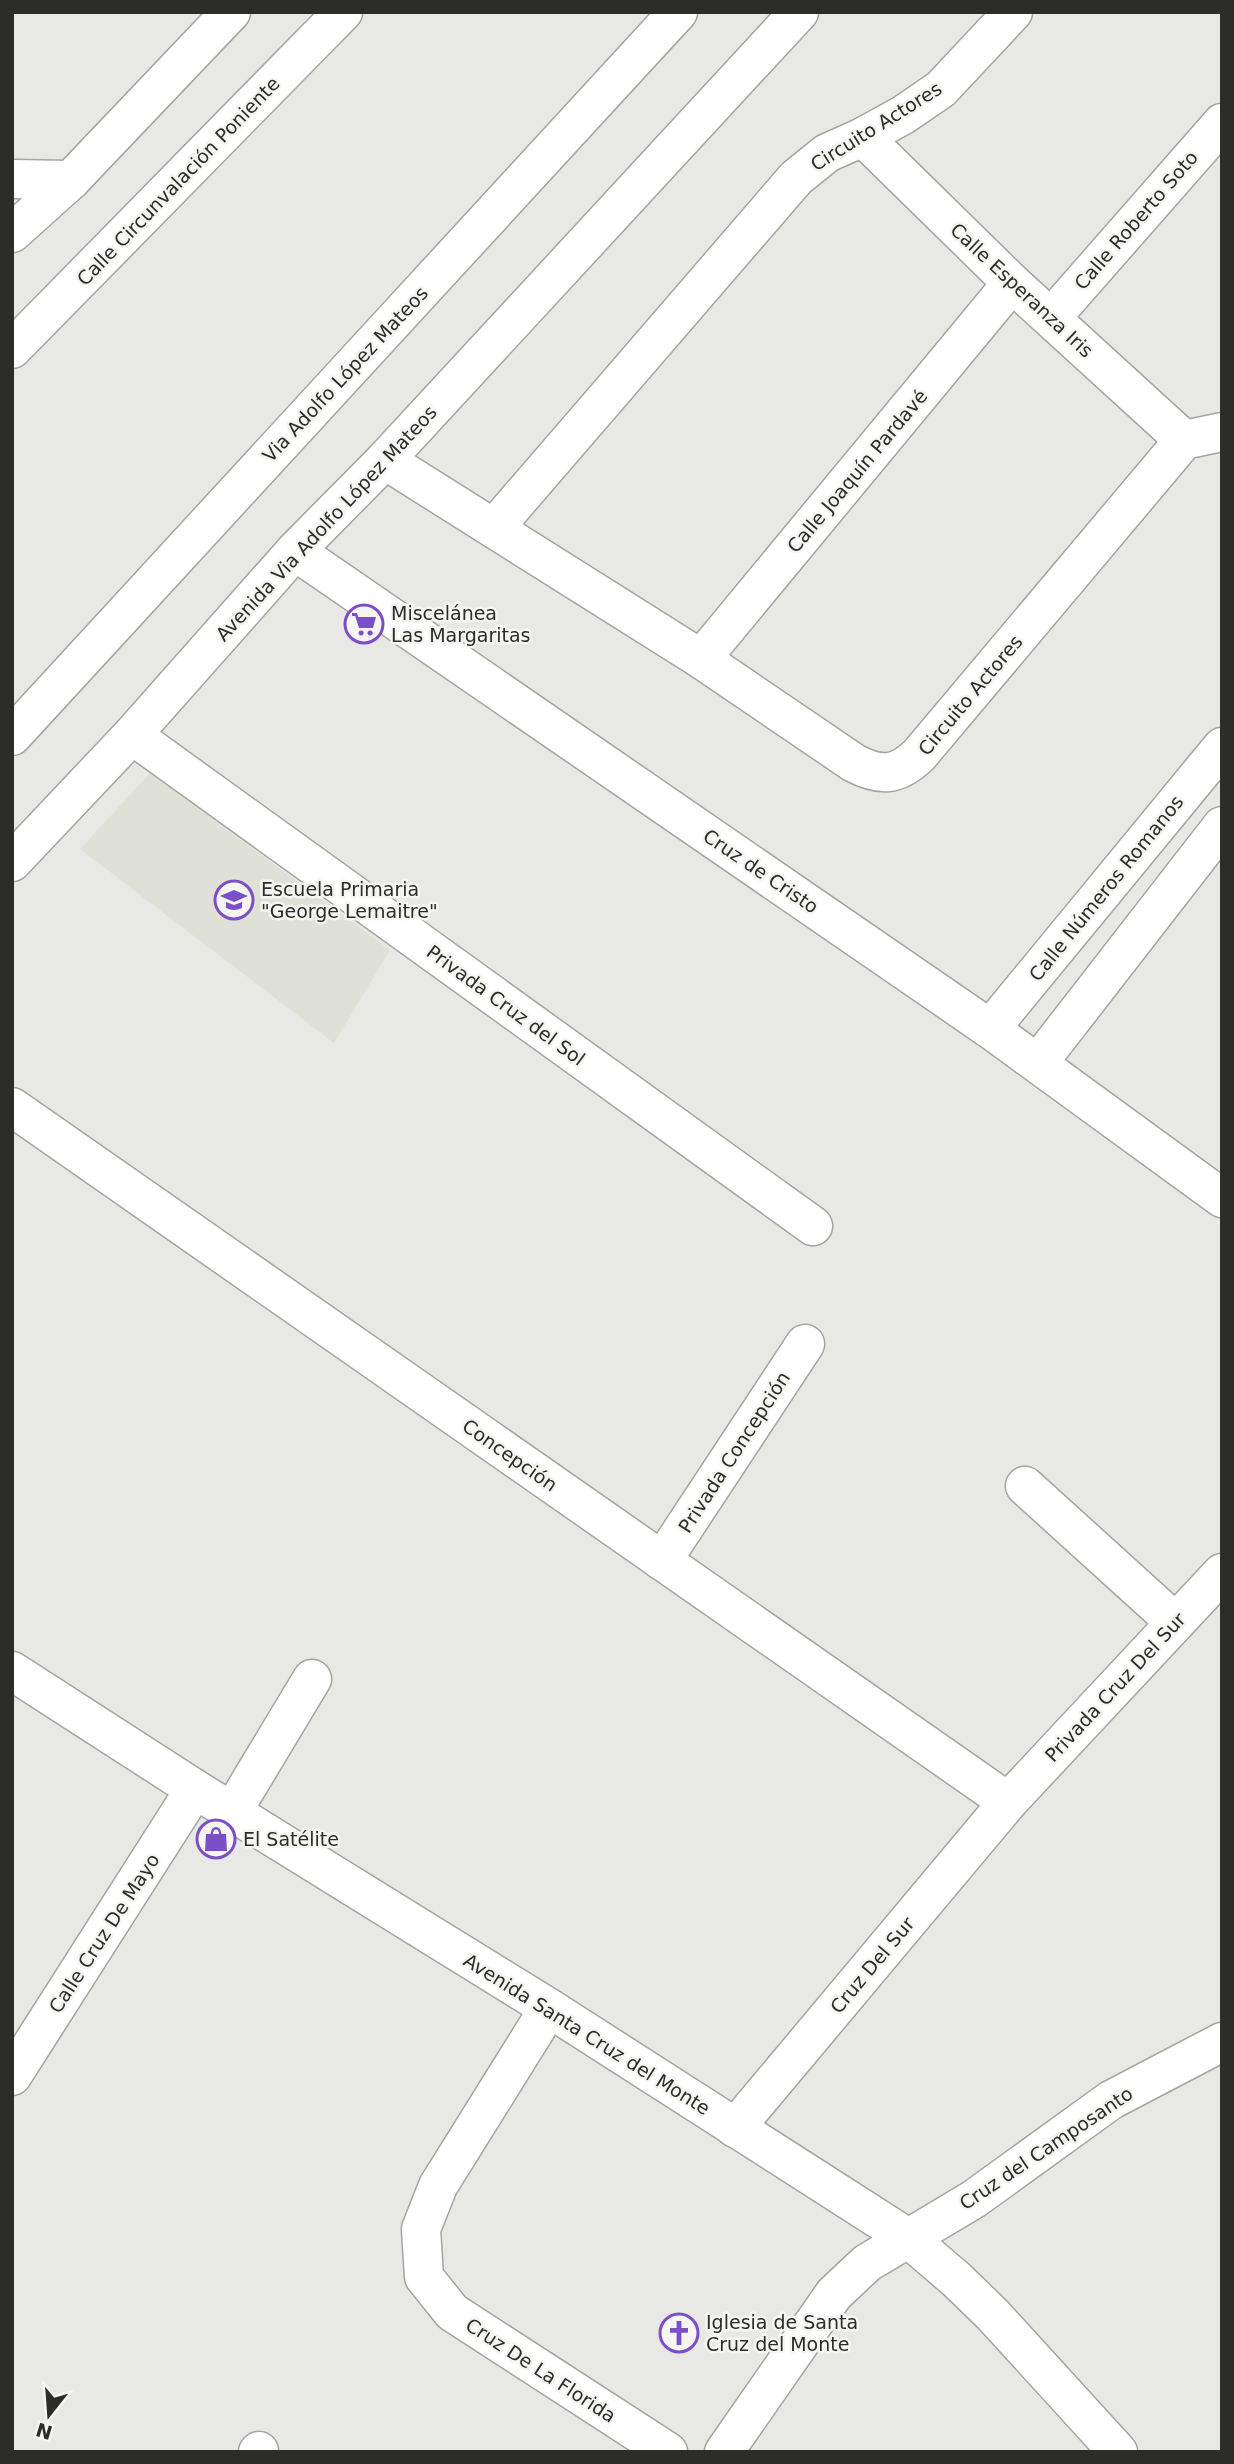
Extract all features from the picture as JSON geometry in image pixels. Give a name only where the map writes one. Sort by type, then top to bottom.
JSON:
[{"type":"street","points":[[12,233],[71,180],[232,12]]},
{"type":"street","name":"Calle Circunvalación Poniente","points":[[12,349],[343,12]]},
{"type":"street","name":"Via Adolfo López Mateos","points":[[12,736],[678,12]]},
{"type":"street","name":"Avenida Via Adolfo López Mateos","points":[[12,862],[131,735],[295,551],[385,460],[799,12]]},
{"type":"street","name":"Circuito Actores","points":[[494,527],[796,178],[827,153],[863,137],[941,89],[1013,12]]},
{"type":"street","name":"Calle Roberto Soto","points":[[1051,318],[1222,123]]},
{"type":"street","name":"Calle Esperanza Iris","points":[[863,137],[1012,283],[1184,440]]},
{"type":"street","points":[[12,179],[71,180]]},
{"type":"street","name":"Calle Joaquín Pardavé","points":[[701,659],[1012,283]]},
{"type":"street","points":[[1184,440],[1222,432]]},
{"type":"street","name":"Circuito Actores","points":[[385,460],[701,659],[854,763],[870,771],[886,773],[905,768],[928,745],[1184,440]]},
{"type":"street","name":"Cruz de Cristo","points":[[295,551],[990,1029],[1222,1198]]},
{"type":"street","name":"Privada Cruz del Sol","points":[[131,735],[813,1226]]},
{"type":"street","name":"Calle Números Romanos","points":[[990,1029],[1222,747]]},
{"type":"street","points":[[1157,824],[1210,863]]},
{"type":"street","points":[[1038,1063],[1210,863],[1222,826]]},
{"type":"street","name":"Concepción","points":[[12,1107],[1008,1802]]},
{"type":"street","name":"Privada Concepción","points":[[662,1561],[805,1344]]},
{"type":"street","points":[[1025,1486],[1175,1622]]},
{"type":"street","name":"Privada Cruz Del Sur","points":[[1008,1802],[1222,1573]]},
{"type":"street","name":"Avenida Santa Cruz del Monte","points":[[12,1671],[195,1789],[549,2008],[908,2238],[993,2315],[1118,2452]]},
{"type":"street","points":[[232,1812],[312,1679]]},
{"type":"street","name":"Calle Cruz De Mayo","points":[[12,2076],[195,1789]]},
{"type":"street","name":"Cruz Del Sur","points":[[735,2128],[1008,1802]]},
{"type":"street","name":"Cruz De La Florida","points":[[549,2008],[438,2186],[421,2229],[424,2277],[452,2312],[668,2452]]},
{"type":"street","name":"Cruz del Camposanto","points":[[724,2452],[834,2294],[867,2263],[974,2199],[1111,2099],[1222,2042]]},
{"type":"shaded area","name":"Escuela Primaria \"George Lemaitre\"","points":[[150,773],[390,950],[334,1043],[80,849]]},
{"type":"place","name":"Miscelánea Las Margaritas","points":[[364,624]]},
{"type":"place","name":"Escuela Primaria \"George Lemaitre\"","points":[[234,900]]},
{"type":"place","name":"El Satélite","points":[[216,1839]]},
{"type":"place","name":"Iglesia de Santa Cruz del Monte","points":[[679,2333]]}]
